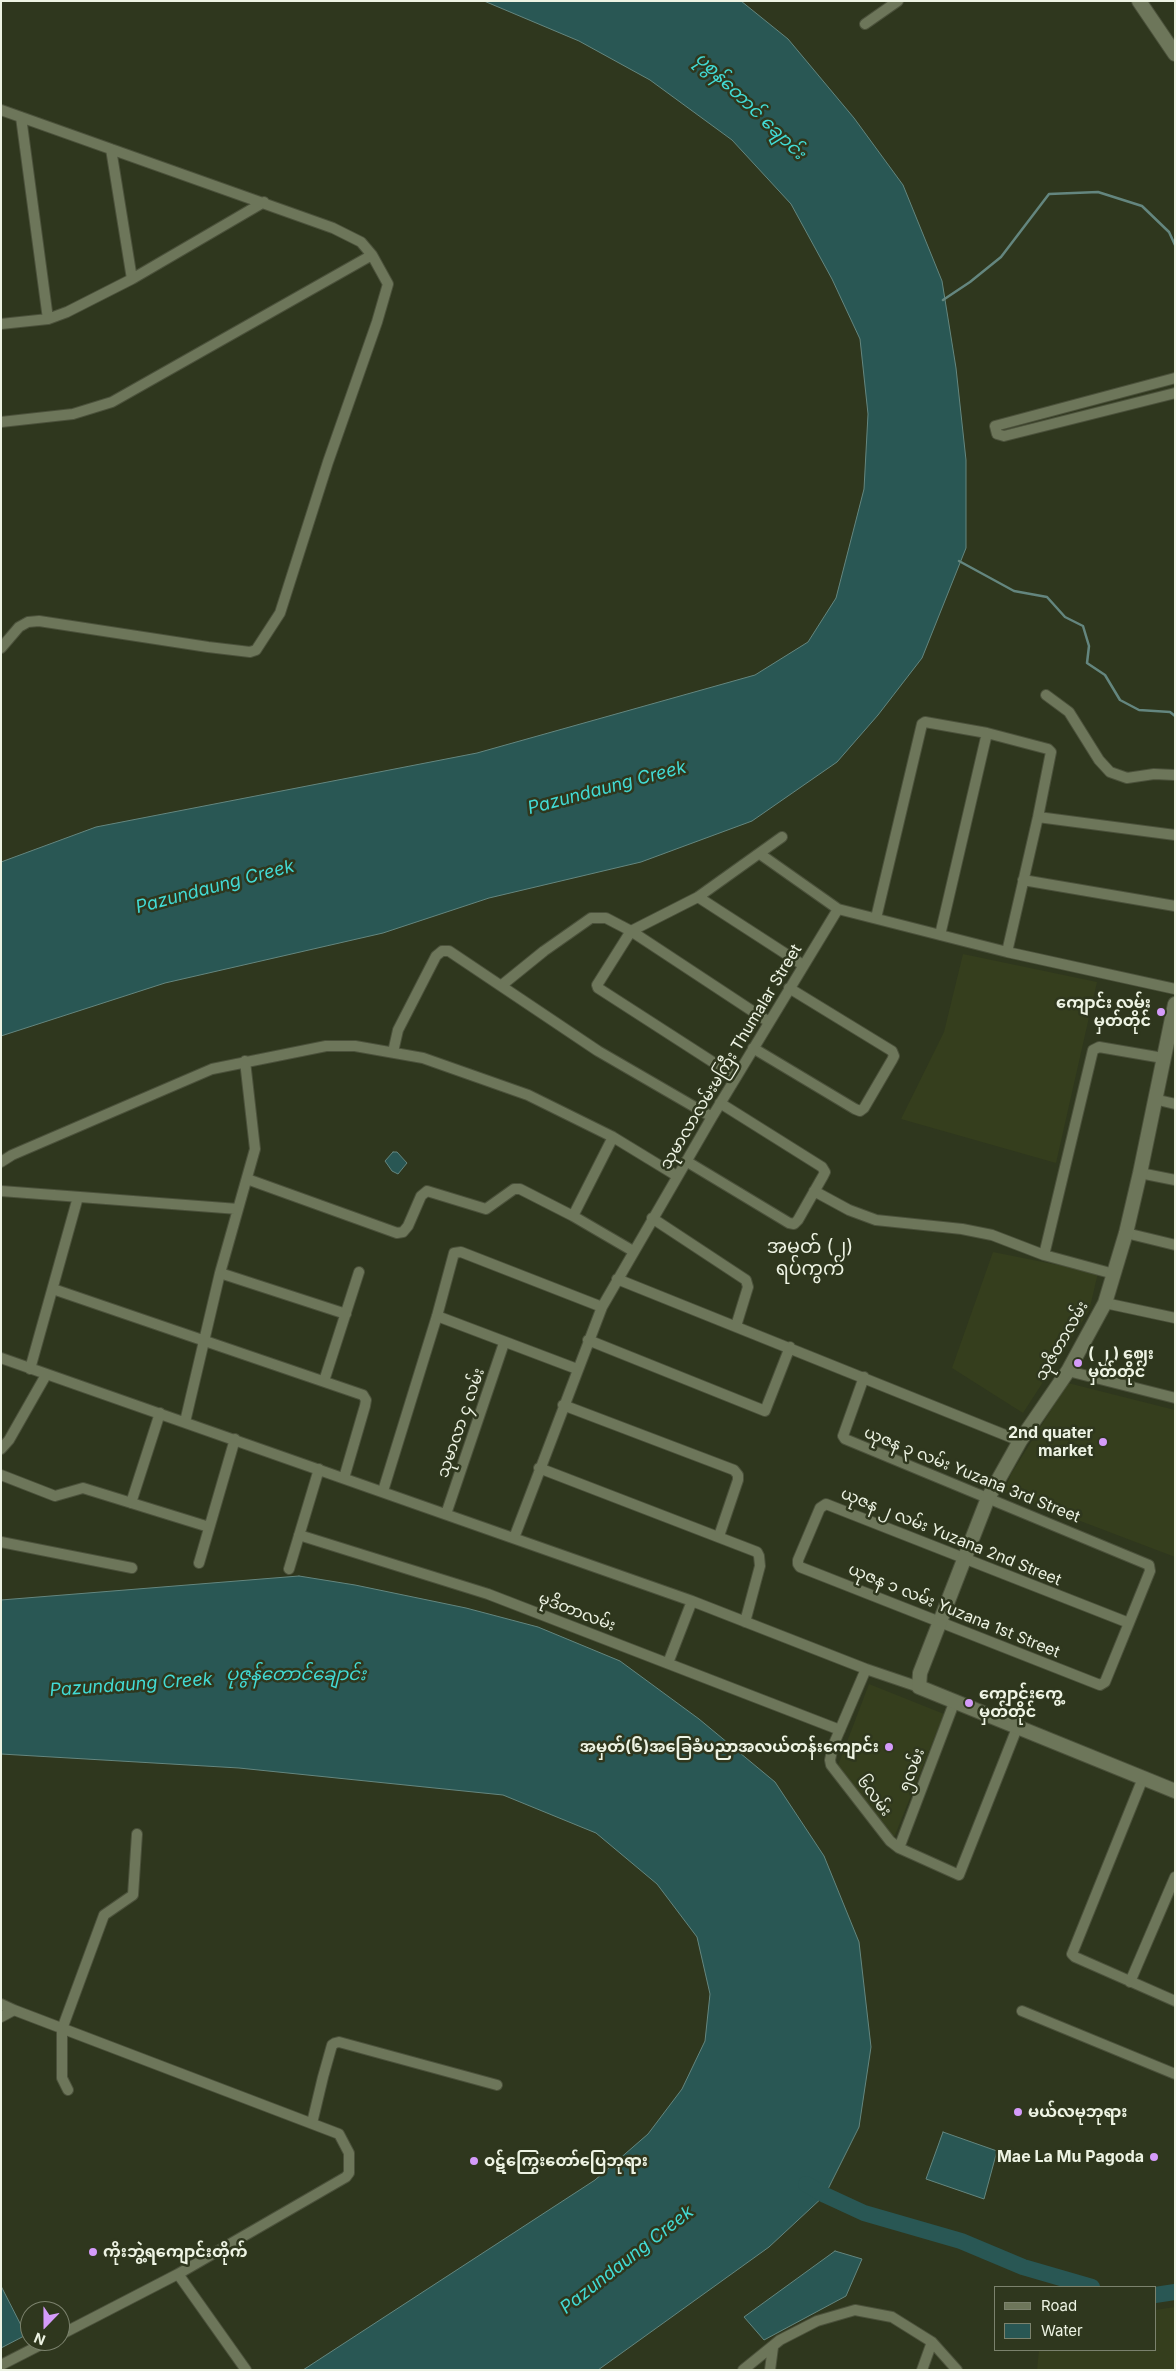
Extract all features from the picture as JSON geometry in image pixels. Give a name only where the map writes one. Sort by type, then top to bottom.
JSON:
[{"type":"main road","points":[[1139,1],[1175,54]]},
{"type":"main road","name":"သုဇိတာလမ်း","points":[[919,1680],[988,1498],[1020,1441],[1068,1370],[1105,1303],[1126,1233],[1175,1004]]},
{"type":"main road","points":[[919,1680],[954,1703],[1175,1791]]},
{"type":"street","points":[[865,24],[898,1]]},
{"type":"street","points":[[1,110],[333,228],[362,242],[372,255],[388,284],[377,322],[328,462],[284,603],[280,614],[256,650],[250,652],[39,621],[28,622],[20,627],[1,648]]},
{"type":"street","points":[[21,117],[48,319]]},
{"type":"street","points":[[111,148],[132,278]]},
{"type":"street","points":[[1,324],[48,319],[67,312],[132,278],[264,202]]},
{"type":"street","points":[[1,422],[73,414],[112,402],[372,255]]},
{"type":"street","points":[[1175,378],[995,426],[997,434],[1004,436],[1175,394]]},
{"type":"street","points":[[1135,389],[1139,402]]},
{"type":"street","points":[[1046,695],[1069,712],[1099,760],[1110,772],[1127,778],[1154,774],[1175,774]]},
{"type":"street","points":[[876,918],[922,724],[925,722],[988,733],[1048,749],[1051,752],[1007,952]]},
{"type":"street","points":[[940,935],[988,733]]},
{"type":"street","points":[[1038,817],[1175,835]]},
{"type":"street","points":[[736,1077],[598,988],[597,985],[631,931],[698,897],[782,837]]},
{"type":"street","points":[[760,854],[838,909],[1007,952],[1175,989]]},
{"type":"street","points":[[1023,880],[1175,906]]},
{"type":"street","points":[[698,897],[803,965]]},
{"type":"street","name":"သုမာလာလမ်းမကြီး Thumalar Street","points":[[514,1538],[602,1306],[720,1102],[838,909]]},
{"type":"street","points":[[502,985],[544,951],[591,918],[606,918],[631,931],[769,1022]]},
{"type":"street","points":[[393,1052],[398,1030],[436,956],[442,951],[449,951],[598,1051],[712,1117]]},
{"type":"street","points":[[753,1048],[860,1111],[864,1108],[894,1056],[892,1051],[789,988]]},
{"type":"street","points":[[1,1162],[12,1155],[212,1069],[326,1046],[355,1046],[423,1058],[528,1095],[613,1137],[677,1176]]},
{"type":"street","points":[[1044,1255],[1093,1050],[1099,1047],[1163,1058]]},
{"type":"street","points":[[184,1422],[220,1273],[256,1149],[245,1061]]},
{"type":"street","points":[[1154,1100],[1175,1104]]},
{"type":"street","points":[[686,1162],[789,1223],[794,1224],[825,1172],[822,1167],[720,1102]]},
{"type":"street","points":[[574,1216],[613,1137]]},
{"type":"street","points":[[1140,1173],[1175,1180]]},
{"type":"street","points":[[246,1180],[397,1233],[403,1232],[408,1226],[422,1196],[427,1191],[486,1209],[514,1189],[520,1189],[574,1216],[632,1252]]},
{"type":"street","points":[[1,1191],[238,1209]]},
{"type":"street","points":[[814,1191],[849,1210],[876,1220],[984,1233],[1044,1255],[1114,1274]]},
{"type":"street","points":[[30,1369],[78,1197]]},
{"type":"street","points":[[652,1218],[746,1280],[748,1287],[736,1326]]},
{"type":"street","points":[[1126,1233],[1175,1245]]},
{"type":"street","points":[[383,1491],[437,1316],[454,1253],[461,1252],[602,1306]]},
{"type":"street","points":[[324,1381],[359,1272]]},
{"type":"street","points":[[220,1273],[346,1314]]},
{"type":"street","points":[[617,1279],[1020,1441]]},
{"type":"street","points":[[53,1289],[363,1395],[366,1400],[344,1478]]},
{"type":"street","points":[[1105,1303],[1175,1318]]},
{"type":"street","points":[[437,1316],[504,1343],[577,1369]]},
{"type":"street","points":[[588,1340],[765,1411],[790,1347]]},
{"type":"street","name":"သုမာလာ ၄ လမ်း","points":[[446,1514],[504,1343]]},
{"type":"street","points":[[1,1358],[514,1538],[692,1602],[866,1669],[919,1680]]},
{"type":"street","points":[[1068,1370],[1175,1398]]},
{"type":"street","points":[[1,1449],[9,1440],[46,1375]]},
{"type":"street","name":"ယုဇန ၃ လမ်း Yuzana 3rd Street","points":[[864,1377],[843,1436],[844,1439],[1149,1565],[1150,1571],[1129,1624]]},
{"type":"street","points":[[563,1405],[734,1470],[738,1475],[738,1480],[719,1536]]},
{"type":"street","points":[[131,1503],[160,1413]]},
{"type":"street","points":[[199,1563],[235,1439]]},
{"type":"street","points":[[539,1468],[757,1552],[760,1556],[760,1566],[744,1622]]},
{"type":"street","points":[[289,1569],[319,1469]]},
{"type":"street","points":[[1,1475],[55,1496],[83,1488],[210,1526]]},
{"type":"street","name":"ယုဇန ၂ လမ်း Yuzana 2nd Street","points":[[798,1564],[820,1508],[826,1504],[1129,1624]]},
{"type":"street","name":"မုဒိတာလမ်း","points":[[299,1535],[488,1594],[840,1730]]},
{"type":"street","points":[[1,1542],[132,1568]]},
{"type":"street","name":"ယုဇန ၁ လမ်း Yuzana 1st Street","points":[[798,1564],[1100,1686],[1105,1682],[1129,1624]]},
{"type":"street","points":[[668,1663],[692,1602]]},
{"type":"street","name":"၆လမ်း","points":[[866,1669],[833,1746],[830,1760],[832,1765],[890,1841],[899,1848],[959,1875],[1018,1728]]},
{"type":"street","name":"၅လမ်း","points":[[899,1848],[954,1703]]},
{"type":"street","points":[[1143,1778],[1072,1954],[1075,1958],[1175,2001]]},
{"type":"street","points":[[68,2090],[62,2078],[62,2028],[104,1915],[133,1895],[137,1834]]},
{"type":"street","points":[[1130,1982],[1175,1877]]},
{"type":"street","points":[[1,2004],[339,2134],[349,2153],[349,2173],[346,2177],[178,2274],[70,2330]]},
{"type":"street","points":[[1,2017],[14,2010]]},
{"type":"street","points":[[1022,2011],[1175,2074]]},
{"type":"street","points":[[312,2123],[332,2045],[339,2042],[496,2085]]},
{"type":"street","points":[[178,2274],[246,2370]]},
{"type":"street","points":[[743,2370],[780,2340],[817,2322],[855,2310],[892,2317],[932,2342],[957,2370]]},
{"type":"street","points":[[922,2370],[932,2342]]},
{"type":"street","points":[[770,2370],[773,2347]]},
{"type":"street","points":[[1,2365],[28,2351]]},
{"type":"shaded area","points":[[963,954],[1097,982],[1056,1163],[901,1119],[944,1032]]},
{"type":"shaded area","points":[[993,1252],[1098,1273],[1089,1311],[1023,1413],[952,1368]]},
{"type":"shaded area","name":"2nd quater market","points":[[1068,1383],[1175,1410],[1175,1557],[1004,1492],[1011,1474]]},
{"type":"shaded area","points":[[869,1684],[944,1714],[893,1840],[837,1768]]},
{"type":"shaded area","points":[[1175,2307],[1175,2370],[1037,2370],[1039,2351],[1156,2351],[1156,2310]]},
{"type":"water","points":[[484,1],[741,1],[788,39],[854,118],[903,185],[942,281],[956,368],[966,460],[966,548],[922,658],[878,715],[837,762],[752,821],[641,862],[489,898],[383,933],[165,983],[1,1036],[1,862],[96,827],[477,753],[755,675],[808,642],[836,598],[864,489],[868,414],[860,339],[832,279],[791,204],[732,140],[650,80],[579,41]]},
{"type":"water","points":[[393,1152],[397,1152],[407,1163],[398,1174],[392,1171],[385,1161]]},
{"type":"water","name":"ပုဇွန်တောင်ချောင်း","points":[[299,1576],[355,1585],[466,1608],[538,1627],[620,1661],[699,1719],[775,1782],[824,1856],[859,1942],[871,2047],[859,2127],[825,2195],[769,2247],[598,2370],[303,2370],[595,2180],[648,2134],[682,2089],[705,2041],[710,1994],[697,1937],[657,1884],[596,1833],[503,1795],[239,1768],[1,1754],[1,1600]]},
{"type":"water","points":[[943,2132],[997,2151],[984,2199],[926,2179]]},
{"type":"water","points":[[835,2251],[862,2259],[846,2296],[764,2340],[744,2317]]},
{"type":"water","points":[[1,2286],[20,2323],[20,2338],[1,2348]]},
{"type":"waterway","points":[[943,300],[970,282],[1001,257],[1049,194],[1098,192],[1142,206],[1169,232],[1175,245]]},
{"type":"waterway","points":[[959,561],[1014,591],[1047,597],[1065,617],[1083,626],[1089,646],[1087,663],[1105,675],[1120,700],[1139,710],[1170,712],[1175,716]]},
{"type":"waterway","points":[[806,2184],[864,2213],[961,2241],[1023,2267],[1089,2286]]},
{"type":"waterway","points":[[1156,2295],[1175,2292]]},
{"type":"place","name":"ကျောင်း လမ်း မှတ်တိုင်","points":[[1161,1012]]},
{"type":"place","name":"( ၂ ) ဈေး မှတ်တိုင်","points":[[1078,1363]]},
{"type":"place","name":"2nd quater market","points":[[1103,1442]]},
{"type":"place","name":"ကျောင်းကွေ့ မှတ်တိုင်","points":[[969,1703]]},
{"type":"place","name":"အမှတ်(၆)အခြေခံပညာအလယ်တန်းကျောင်း","points":[[889,1747]]},
{"type":"place","name":"မယ်လမုဘုရား","points":[[1018,2112]]},
{"type":"place","name":"Mae La Mu Pagoda","points":[[1154,2157]]},
{"type":"place","name":"ဝဋ်ကြွေးတော်ပြေဘုရား","points":[[474,2161]]},
{"type":"place","name":"ကိုးဘွဲ့ရကျောင်းတိုက်","points":[[93,2252]]},
{"type":"district","name":"အမှတ် (၂) ရပ်ကွက်","points":[[810,1258]]},
{"type":"water label","name":"ပုစွန်တောင် ချောင်း","points":[[750,106]]},
{"type":"water label","name":"Pazundaung Creek","points":[[607,788]]},
{"type":"water label","name":"Pazundaung Creek","points":[[215,887]]},
{"type":"water label","name":"Pazundaung Creek","points":[[131,1685]]},
{"type":"water label","name":"Pazundaung Creek","points":[[627,2260]]}]
